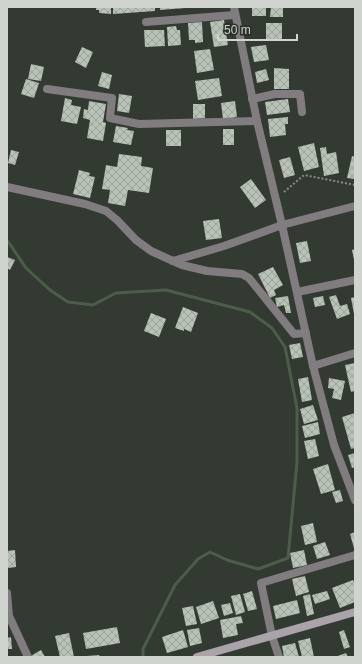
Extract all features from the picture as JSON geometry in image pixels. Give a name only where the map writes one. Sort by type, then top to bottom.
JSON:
[{"type":"street","points":[[146,22],[234,11],[252,99],[313,366],[334,445],[355,500]]},
{"type":"street","points":[[47,89],[112,98],[110,118],[139,124],[257,121]]},
{"type":"street","points":[[252,99],[275,94],[300,94],[302,112]]},
{"type":"street","points":[[7,187],[84,204],[106,211],[136,240],[151,251],[182,265],[207,272],[242,274],[249,278],[294,334],[306,333]]},
{"type":"street","points":[[173,261],[224,246],[282,225],[355,206]]},
{"type":"street","points":[[297,292],[355,280]]},
{"type":"street","points":[[313,366],[355,353]]},
{"type":"street","points":[[279,657],[272,636],[261,583],[355,555]]},
{"type":"street","points":[[7,595],[9,616],[28,657]]},
{"type":"street","points":[[197,657],[355,612]]},
{"type":"path","points":[[275,199],[304,175],[355,185]]},
{"type":"building","points":[[96,7],[111,7],[111,14],[99,13],[99,10],[96,10]]},
{"type":"building","points":[[113,7],[155,7],[155,11],[113,14]]},
{"type":"building","points":[[160,7],[186,7],[186,8],[160,10]]},
{"type":"building","points":[[252,7],[266,7],[266,16],[252,16]]},
{"type":"building","points":[[271,7],[283,7],[283,17],[270,17]]},
{"type":"building","points":[[224,20],[228,45],[214,47],[210,22]]},
{"type":"building","points":[[202,22],[203,42],[195,43],[195,40],[189,40],[188,23]]},
{"type":"building","points":[[266,23],[282,23],[282,40],[266,41]]},
{"type":"building","points":[[176,26],[177,30],[180,30],[181,45],[168,46],[167,27]]},
{"type":"building","points":[[144,30],[164,30],[165,46],[145,47]]},
{"type":"building","points":[[266,45],[269,60],[254,62],[251,47]]},
{"type":"building","points":[[82,47],[93,52],[86,68],[75,62]]},
{"type":"building","points":[[210,49],[214,70],[197,73],[194,51]]},
{"type":"building","points":[[31,64],[44,67],[41,81],[28,79]]},
{"type":"building","points":[[274,68],[289,69],[289,89],[274,89]]},
{"type":"building","points":[[266,69],[269,80],[257,83],[255,72]]},
{"type":"building","points":[[102,72],[112,75],[109,89],[98,86]]},
{"type":"building","points":[[219,78],[222,96],[198,100],[195,81]]},
{"type":"building","points":[[26,79],[39,83],[34,98],[21,94]]},
{"type":"building","points":[[119,94],[132,96],[129,113],[117,111]]},
{"type":"building","points":[[65,98],[72,100],[71,105],[81,107],[77,124],[61,121]]},
{"type":"building","points":[[288,99],[290,112],[267,115],[265,102]]},
{"type":"building","points":[[89,101],[106,104],[103,122],[106,123],[103,141],[87,138],[90,120],[83,118],[84,109],[88,110]]},
{"type":"building","points":[[235,101],[237,117],[223,119],[221,103]]},
{"type":"building","points":[[193,104],[205,104],[205,118],[193,119]]},
{"type":"building","points":[[288,117],[288,124],[285,124],[286,135],[270,137],[268,119]]},
{"type":"building","points":[[116,126],[128,128],[127,130],[134,131],[131,145],[113,142]]},
{"type":"building","points":[[223,129],[234,129],[234,145],[223,145]]},
{"type":"building","points":[[166,130],[181,130],[181,146],[166,146]]},
{"type":"building","points":[[314,143],[319,167],[304,171],[298,147]]},
{"type":"building","points":[[326,147],[327,154],[336,152],[339,173],[324,176],[320,148]]},
{"type":"building","points":[[11,150],[19,152],[15,165],[8,163]]},
{"type":"building","points":[[119,154],[142,157],[141,166],[153,168],[149,193],[128,190],[125,206],[108,203],[110,190],[102,189],[106,165],[117,167]]},
{"type":"building","points":[[352,156],[355,157],[354,179],[347,178]]},
{"type":"building","points":[[290,157],[295,175],[284,178],[279,160]]},
{"type":"building","points":[[79,170],[90,173],[89,176],[95,177],[90,198],[73,194]]},
{"type":"building","points":[[251,179],[266,200],[255,208],[240,187]]},
{"type":"building","points":[[219,219],[222,238],[206,240],[203,221]]},
{"type":"building","points":[[307,241],[311,261],[300,263],[296,243]]},
{"type":"building","points":[[355,249],[355,260],[354,260],[352,250]]},
{"type":"building","points":[[7,257],[15,260],[10,270],[7,268]]},
{"type":"building","points":[[273,267],[283,285],[274,290],[276,295],[270,298],[258,274]]},
{"type":"building","points":[[336,295],[340,306],[347,304],[350,314],[337,319],[329,297]]},
{"type":"building","points":[[288,296],[291,313],[286,313],[284,305],[277,307],[275,298]]},
{"type":"building","points":[[323,296],[325,305],[315,307],[313,298]]},
{"type":"building","points":[[355,297],[355,314],[354,314],[351,298]]},
{"type":"building","points":[[183,307],[198,313],[191,332],[184,329],[184,331],[175,328]]},
{"type":"building","points":[[151,313],[166,319],[159,337],[144,331]]},
{"type":"building","points":[[300,343],[303,357],[292,359],[289,345]]},
{"type":"building","points":[[355,363],[355,391],[351,392],[345,365]]},
{"type":"building","points":[[308,377],[312,400],[302,402],[298,379]]},
{"type":"building","points":[[329,378],[345,381],[341,400],[332,398],[334,389],[328,388]]},
{"type":"building","points":[[313,405],[318,420],[304,424],[300,409]]},
{"type":"building","points":[[355,413],[355,448],[351,449],[342,417]]},
{"type":"building","points":[[318,422],[320,434],[305,438],[302,426]]},
{"type":"building","points":[[315,439],[319,456],[308,459],[304,441]]},
{"type":"building","points":[[355,453],[355,467],[352,468],[348,455]]},
{"type":"building","points":[[328,464],[335,490],[321,494],[313,469]]},
{"type":"building","points":[[340,490],[343,501],[336,503],[332,492]]},
{"type":"building","points":[[313,523],[317,542],[305,545],[301,526]]},
{"type":"building","points":[[355,532],[355,548],[354,548],[350,534]]},
{"type":"building","points":[[325,542],[330,555],[317,559],[313,546]]},
{"type":"building","points":[[15,550],[16,567],[8,568],[7,551]]},
{"type":"building","points":[[304,550],[307,565],[293,568],[290,553]]},
{"type":"building","points":[[305,576],[309,592],[296,596],[292,579]]},
{"type":"building","points":[[353,580],[355,584],[355,602],[340,608],[332,588]]},
{"type":"building","points":[[252,591],[257,609],[248,611],[243,594]]},
{"type":"building","points":[[327,591],[330,599],[315,604],[312,595]]},
{"type":"building","points":[[240,594],[245,612],[236,615],[231,596]]},
{"type":"building","points":[[310,594],[314,614],[307,616],[303,596]]},
{"type":"building","points":[[297,600],[300,613],[276,619],[273,606]]},
{"type":"building","points":[[213,601],[219,618],[201,624],[196,607]]},
{"type":"building","points":[[230,603],[233,613],[224,616],[221,605]]},
{"type":"building","points":[[193,606],[197,624],[186,626],[182,608]]},
{"type":"building","points":[[241,616],[243,623],[236,624],[238,635],[223,638],[220,620]]},
{"type":"building","points":[[117,627],[120,643],[86,649],[83,633]]},
{"type":"building","points":[[199,628],[202,643],[190,646],[187,630]]},
{"type":"building","points":[[183,630],[188,647],[167,653],[162,637]]},
{"type":"building","points":[[344,630],[350,647],[344,649],[339,632]]},
{"type":"building","points":[[69,633],[74,657],[60,657],[55,636]]},
{"type":"building","points":[[11,637],[12,649],[7,649],[7,638]]},
{"type":"building","points":[[310,638],[314,657],[302,657],[298,641]]},
{"type":"building","points":[[295,643],[299,657],[284,657],[282,646]]},
{"type":"building","points":[[41,650],[45,657],[29,657]]},
{"type":"building","points":[[346,653],[348,657],[335,657]]},
{"type":"building","points":[[99,655],[100,657],[87,657],[87,656]]},
{"type":"waterway","points":[[7,240],[26,268],[50,290],[68,302],[93,305],[116,293],[166,290],[250,312],[272,328],[285,347],[297,408],[297,462],[288,558],[258,569],[227,560],[210,552],[198,559],[175,585],[143,649],[143,657]]}]
